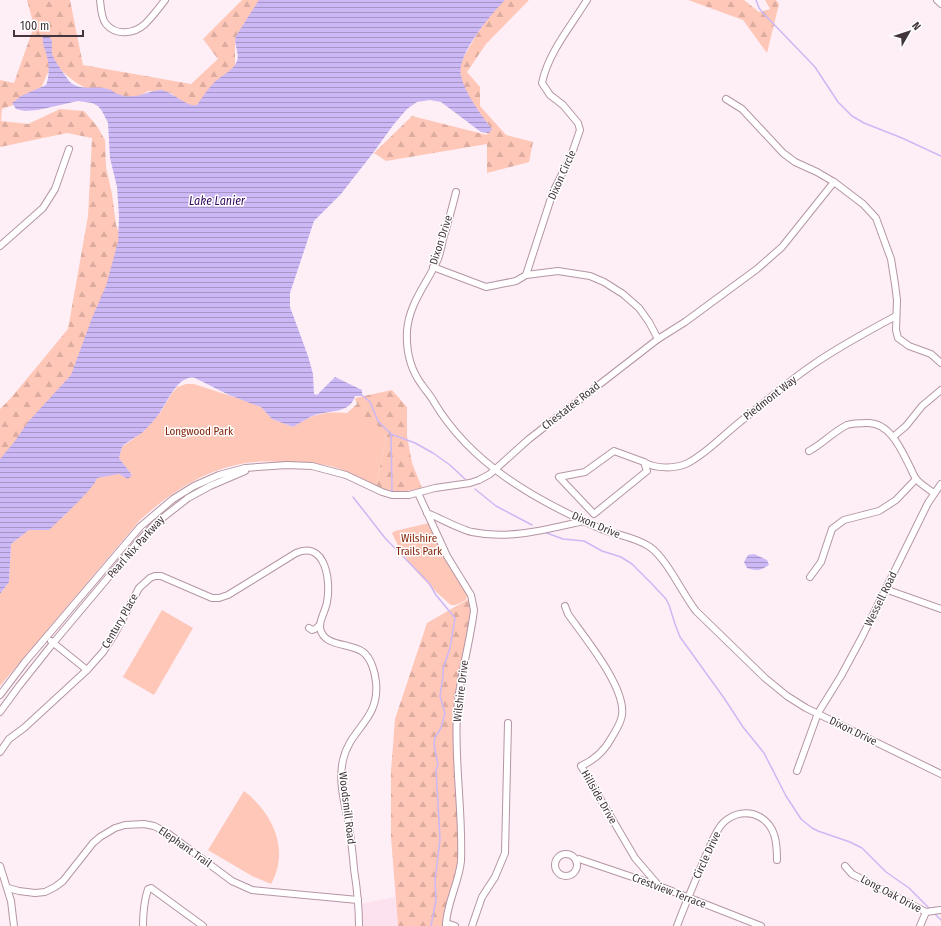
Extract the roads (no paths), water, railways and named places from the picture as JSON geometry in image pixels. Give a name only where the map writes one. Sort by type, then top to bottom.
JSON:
[{"type":"street","points":[[100,0],[101,14],[106,24],[120,33],[137,30],[165,0]]},
{"type":"street","name":"Dixon Circle","points":[[526,274],[554,192],[571,156],[580,130],[578,123],[563,105],[550,95],[542,83],[545,70],[554,52],[587,0]]},
{"type":"street","points":[[937,0],[941,4]]},
{"type":"street","points":[[726,100],[742,109],[783,153],[795,162],[834,182],[863,204],[876,218],[891,259],[897,300],[896,330],[898,338],[909,346],[930,354],[941,363]]},
{"type":"street","points":[[0,246],[43,208],[54,189],[69,149]]},
{"type":"street","name":"Chestatee Road","points":[[257,467],[299,465],[312,466],[346,476],[387,494],[403,495],[418,493],[435,488],[474,482],[490,474],[529,439],[658,339],[685,322],[762,266],[782,247],[834,182]]},
{"type":"street","name":"Dixon Drive","points":[[456,192],[438,259],[417,296],[409,316],[407,333],[408,356],[411,364],[421,384],[458,435],[475,453],[525,490],[584,521],[639,542],[656,552],[688,600],[708,622],[776,687],[806,708],[941,774]]},
{"type":"street","points":[[433,267],[486,287],[516,281],[526,274],[558,272],[590,276],[604,282],[623,294],[639,308],[649,322],[658,339]]},
{"type":"street","name":"Piedmont Way","points":[[644,462],[647,471],[594,514],[559,477],[585,472],[614,451],[644,462],[669,468],[678,467],[688,463],[699,456],[733,427],[815,363],[896,316]]},
{"type":"street","points":[[893,437],[906,426],[922,406],[941,390]]},
{"type":"street","points":[[809,451],[819,446],[831,435],[847,425],[870,423],[881,426],[893,437],[900,447],[916,479],[934,493]]},
{"type":"street","name":"Pearl Nix Parkway","points":[[0,695],[140,527],[161,508],[180,494],[207,480],[233,471],[257,467]]},
{"type":"street","name":"Pearl Nix Parkway","points":[[0,712],[54,642],[138,542],[167,513],[188,498],[205,489],[257,467]]},
{"type":"street","points":[[810,576],[821,562],[832,529],[844,520],[879,511],[896,500],[916,479]]},
{"type":"street","name":"Wessell Road","points":[[797,771],[818,713],[841,676],[934,493],[941,484]]},
{"type":"street","name":"Wilshire Drive","points":[[418,493],[446,556],[471,595],[474,610],[457,711],[457,746],[462,830],[460,863],[457,883],[450,903],[446,925]]},
{"type":"street","points":[[427,513],[470,532],[493,535],[525,534],[584,521]]},
{"type":"street","name":"Century Place","points":[[0,752],[9,739],[29,723],[87,670],[103,652],[114,635],[139,588],[151,577],[161,576],[212,598],[220,598],[244,586],[296,553],[303,551],[315,553],[320,556],[322,560],[329,585],[327,604],[320,625]]},
{"type":"street","points":[[886,589],[941,609]]},
{"type":"street","name":"Hillside Drive","points":[[564,606],[611,676],[619,693],[622,706],[620,723],[608,744],[591,761],[581,766],[635,858],[659,886]]},
{"type":"street","points":[[309,628],[312,630],[320,625]]},
{"type":"street","name":"Woodsmill Road","points":[[320,625],[323,635],[327,639],[355,647],[364,653],[372,666],[376,682],[376,699],[372,712],[350,741],[346,750],[342,768],[344,804],[349,826],[358,900],[359,926]]},
{"type":"street","points":[[46,638],[54,642],[87,670]]},
{"type":"street","points":[[472,926],[482,897],[495,877],[505,853],[508,722]]},
{"type":"street","name":"Circle Drive","points":[[676,926],[687,898],[720,827],[724,822],[741,813],[755,814],[763,819],[769,825],[774,834],[777,845],[776,860]]},
{"type":"street","name":"Elephant Trail","points":[[8,888],[35,893],[45,892],[63,881],[93,843],[100,837],[115,828],[125,825],[144,824],[154,826],[166,832],[232,881],[252,890],[358,900]]},
{"type":"street","name":"Crestview Terrace","points":[[576,860],[579,859],[659,886],[761,926]]},
{"type":"street","points":[[0,866],[8,888],[14,916],[14,926]]},
{"type":"street","name":"Long Oak Drive","points":[[845,866],[852,874],[926,912],[940,910]]},
{"type":"street","points":[[143,926],[144,907],[148,889],[151,888],[203,926]]},
{"type":"street","points":[[920,926],[926,912]]},
{"type":"street","points":[[446,925],[455,926]]},
{"type":"water","name":"Lake Lanier","points":[[259,0],[505,0],[476,35],[469,46],[461,67],[463,83],[470,97],[478,111],[492,129],[489,133],[481,132],[441,102],[430,100],[417,102],[407,109],[394,124],[341,194],[314,221],[290,293],[290,307],[313,374],[314,394],[317,395],[335,377],[362,390],[362,396],[355,396],[349,406],[344,409],[315,415],[293,427],[272,419],[261,407],[229,395],[195,378],[183,380],[174,390],[159,414],[149,426],[122,447],[119,458],[132,475],[128,479],[119,474],[97,478],[90,489],[49,530],[29,530],[11,544],[9,582],[0,594],[0,459],[28,422],[71,375],[92,318],[106,286],[118,242],[119,216],[117,187],[110,158],[108,123],[98,106],[92,103],[78,101],[38,110],[25,111],[16,109],[12,103],[21,96],[46,85],[49,69],[43,41],[44,34],[49,36],[51,39],[52,54],[63,73],[70,82],[79,87],[109,89],[122,96],[137,96],[161,90],[170,93],[184,102],[197,105],[215,82],[235,65],[238,58],[235,42],[236,36]]},
{"type":"water","points":[[754,554],[767,560],[769,565],[758,570],[747,568],[744,562],[748,555]]},
{"type":"waterway","points":[[756,0],[763,13],[815,67],[838,102],[852,116],[864,123],[941,156]]},
{"type":"waterway","points":[[362,395],[370,402],[378,421],[391,434],[415,443],[433,453],[450,465],[465,479]]},
{"type":"waterway","points":[[391,434],[392,494]]},
{"type":"waterway","points":[[475,489],[496,506],[532,525]]},
{"type":"waterway","points":[[353,497],[385,538],[429,583],[436,595],[455,618],[450,648],[443,669],[440,696],[445,713],[441,728],[435,737],[434,744],[438,765],[436,770],[440,839],[435,880],[436,900],[431,926]]},
{"type":"waterway","points":[[544,532],[563,539],[584,541],[602,551],[621,557],[632,564],[666,599],[680,637],[743,727],[764,753],[786,796],[801,819],[818,831],[850,842],[862,848],[886,872],[909,888],[930,909]]},
{"type":"waterway","points":[[934,913],[941,920]]},
{"type":"park label","name":"Longwood Park","points":[[199,431]]},
{"type":"park label","name":"Wilshire Trails Park","points":[[419,544]]}]
